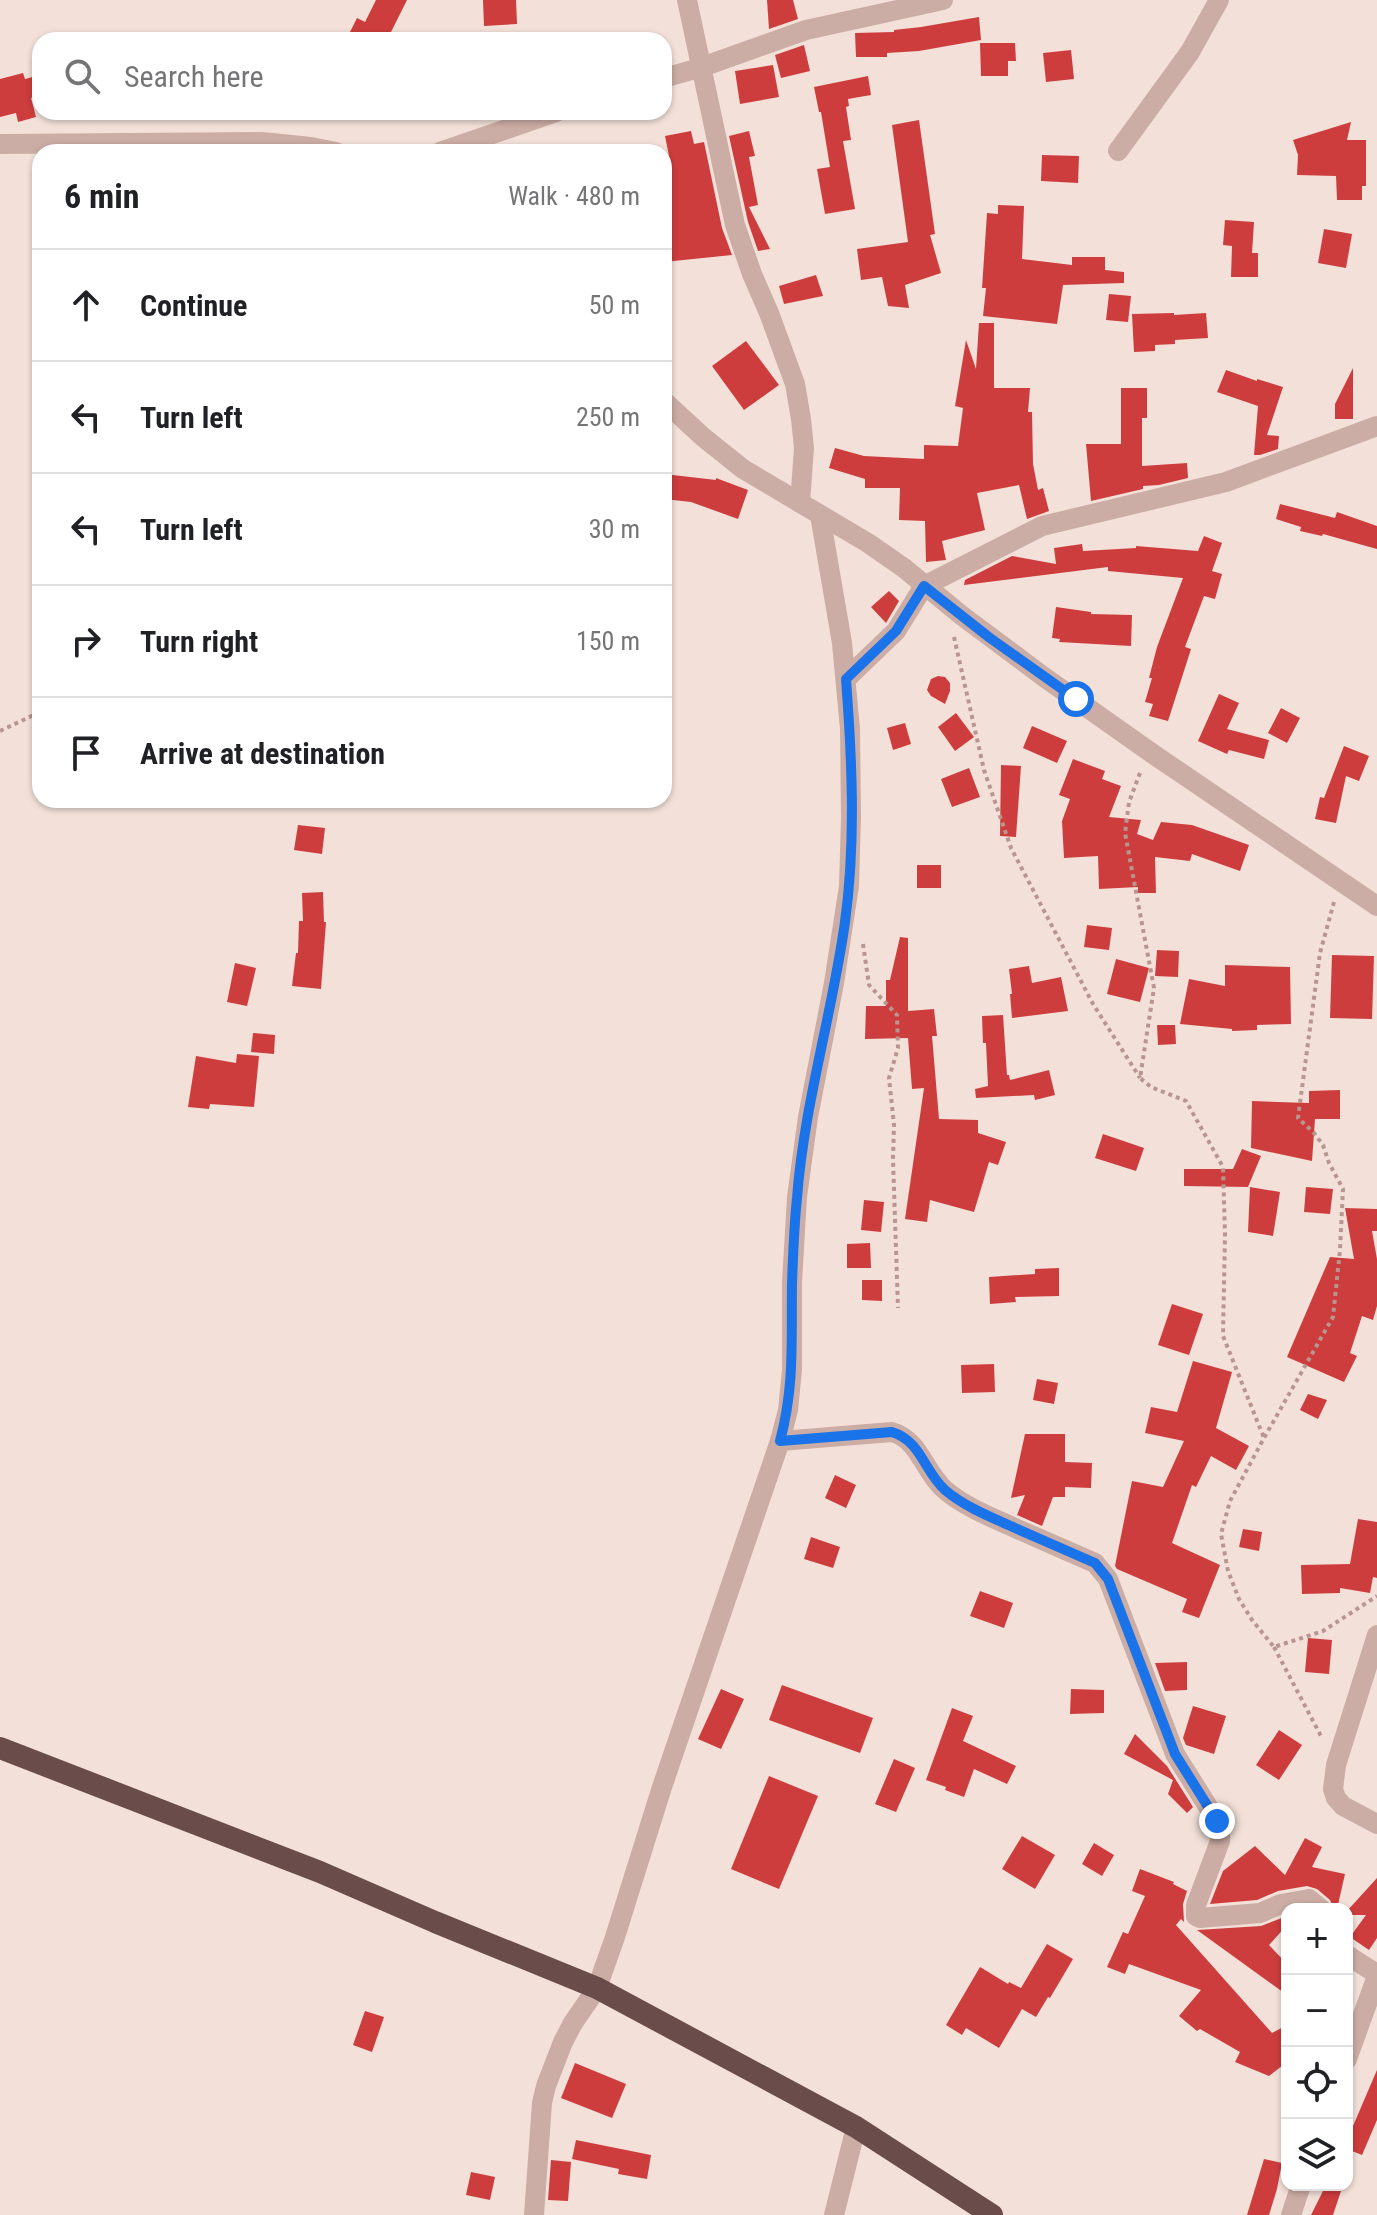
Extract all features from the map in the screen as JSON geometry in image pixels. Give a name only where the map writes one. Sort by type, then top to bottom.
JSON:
[{"type":"highway","points":[[0,1748],[320,1872],[597,1988],[856,2127],[992,2215]]},
{"type":"street","points":[[687,0],[735,225],[795,384],[804,448],[800,503]]},
{"type":"street","points":[[672,76],[806,30],[943,0]]},
{"type":"street","points":[[1118,151],[1190,52],[1219,0]]},
{"type":"street","points":[[463,144],[533,120]]},
{"type":"street","points":[[0,144],[282,144]]},
{"type":"street","points":[[672,408],[743,469],[868,543],[1044,677],[1377,906]]},
{"type":"street","points":[[846,679],[896,631],[924,586],[1042,526],[1226,482],[1377,426]]},
{"type":"street","points":[[534,2215],[542,2103],[546,2086],[573,2023],[597,1988],[788,1410],[797,1197],[849,886],[851,774],[846,679],[820,515]]},
{"type":"street","points":[[780,1441],[892,1432],[904,1435],[937,1482],[948,1492],[977,1511],[1095,1563],[1108,1579],[1175,1754],[1217,1821],[1220,1832],[1218,1848],[1196,1905],[1196,1916],[1260,1913],[1281,1904]]},
{"type":"street","points":[[1377,1635],[1336,1765],[1333,1789],[1343,1806],[1377,1824]]},
{"type":"street","points":[[1284,1903],[1309,1899],[1314,1903]]},
{"type":"street","points":[[1351,2047],[1377,1975],[1353,1959]]},
{"type":"street","points":[[834,2215],[856,2127]]},
{"type":"street","points":[[1291,2215],[1299,2191]]},
{"type":"path","points":[[947,604],[984,770],[1011,848],[1093,1004],[1140,1078],[1151,1087],[1186,1101],[1223,1167],[1223,1336],[1264,1438]]},
{"type":"path","points":[[0,731],[32,716]]},
{"type":"path","points":[[1140,1078],[1154,988],[1125,833],[1129,802],[1137,778],[1153,754]]},
{"type":"path","points":[[1336,1765],[1274,1647],[1239,1599],[1228,1571],[1221,1534],[1230,1501],[1333,1317],[1343,1189],[1323,1145],[1298,1118],[1320,953],[1340,879]]},
{"type":"path","points":[[863,944],[869,985],[897,1015],[898,1048],[889,1078],[894,1125],[898,1308]]},
{"type":"path","points":[[1274,1647],[1323,1631],[1377,1596]]},
{"type":"building","points":[[376,0],[407,0],[391,32],[350,32],[357,18],[365,22]]},
{"type":"building","points":[[483,0],[516,0],[517,24],[484,26]]},
{"type":"building","points":[[767,0],[793,0],[798,19],[769,29]]},
{"type":"building","points":[[979,17],[981,40],[919,51],[887,53],[887,57],[856,57],[855,33],[894,32]]},
{"type":"building","points":[[980,43],[1015,43],[1016,61],[1008,61],[1008,76],[981,76]]},
{"type":"building","points":[[804,45],[810,71],[781,78],[775,55]]},
{"type":"building","points":[[1071,50],[1074,79],[1046,82],[1043,53]]},
{"type":"building","points":[[773,65],[779,97],[740,104],[735,71]]},
{"type":"building","points":[[23,73],[25,79],[32,77],[32,118],[18,122],[16,113],[0,117],[0,79]]},
{"type":"building","points":[[868,76],[871,95],[848,99],[849,106],[846,107],[851,140],[843,141],[855,209],[825,214],[817,169],[830,167],[814,87]]},
{"type":"building","points":[[919,120],[935,234],[930,235],[941,273],[905,285],[909,308],[888,306],[882,277],[861,280],[857,249],[908,242],[892,125]]},
{"type":"building","points":[[1351,122],[1347,140],[1366,140],[1366,186],[1362,186],[1362,200],[1337,200],[1336,176],[1297,175],[1298,155],[1293,140]]},
{"type":"building","points":[[691,131],[694,144],[704,142],[722,228],[732,255],[672,261],[672,144],[667,144],[665,136]]},
{"type":"building","points":[[749,131],[755,156],[749,157],[758,205],[749,207],[770,249],[758,251],[748,222],[729,136]]},
{"type":"building","points":[[1042,155],[1079,156],[1078,183],[1041,181]]},
{"type":"building","points":[[998,205],[1024,206],[1022,259],[1072,265],[1072,257],[1105,257],[1105,270],[1124,272],[1124,283],[1063,285],[1057,324],[983,316],[987,213],[998,214]]},
{"type":"building","points":[[1225,220],[1254,222],[1252,253],[1258,253],[1258,277],[1231,277],[1232,246],[1223,245]]},
{"type":"building","points":[[1324,229],[1352,234],[1346,268],[1318,263]]},
{"type":"building","points":[[816,275],[823,296],[784,304],[779,286]]},
{"type":"building","points":[[1109,294],[1131,296],[1128,322],[1106,320]]},
{"type":"building","points":[[1206,313],[1208,338],[1175,340],[1175,344],[1155,345],[1155,351],[1134,352],[1132,314]]},
{"type":"building","points":[[979,323],[994,323],[994,388],[1030,388],[1028,412],[1032,412],[1033,464],[1038,490],[1043,488],[1049,511],[1027,519],[1019,485],[977,493],[985,530],[942,541],[946,560],[926,562],[925,521],[899,520],[900,488],[865,488],[865,479],[829,468],[835,448],[864,456],[924,459],[924,445],[958,446],[963,408],[955,406],[966,340],[976,369]]},
{"type":"building","points":[[746,341],[779,385],[744,410],[712,366]]},
{"type":"building","points":[[1353,368],[1353,419],[1335,419],[1335,404]]},
{"type":"building","points":[[1226,370],[1283,387],[1267,435],[1279,436],[1278,449],[1254,455],[1258,406],[1217,392]]},
{"type":"building","points":[[1121,388],[1147,388],[1147,418],[1142,418],[1142,466],[1187,463],[1188,478],[1143,486],[1143,489],[1091,501],[1086,444],[1121,444]]},
{"type":"building","points":[[672,475],[716,478],[748,490],[738,519],[691,502],[672,500]]},
{"type":"building","points":[[1280,504],[1335,518],[1337,512],[1377,526],[1377,549],[1300,531],[1301,527],[1276,519]]},
{"type":"building","points":[[1204,536],[1222,543],[1212,571],[1222,574],[1215,599],[1204,596],[1185,647],[1191,649],[1168,721],[1149,716],[1153,704],[1145,702],[1157,647],[1183,578],[1108,571],[1108,567],[964,585],[965,580],[1012,556],[1056,564],[1054,548],[1082,544],[1083,551],[1136,546],[1198,551]]},
{"type":"building","points":[[889,591],[899,601],[886,623],[871,607]]},
{"type":"building","points":[[1056,607],[1091,614],[1132,615],[1131,646],[1059,642],[1060,639],[1052,638]]},
{"type":"building","points":[[945,677],[950,683],[945,704],[927,690],[931,679]]},
{"type":"building","points":[[1219,694],[1239,703],[1227,729],[1269,740],[1264,759],[1229,750],[1227,754],[1198,741]]},
{"type":"building","points":[[1281,708],[1300,718],[1287,743],[1268,733]]},
{"type":"building","points":[[956,713],[974,737],[955,751],[938,727]]},
{"type":"building","points":[[905,723],[911,744],[893,750],[887,728]]},
{"type":"building","points":[[1032,726],[1067,741],[1057,763],[1023,748]]},
{"type":"building","points":[[1344,746],[1369,756],[1359,781],[1346,776],[1336,823],[1315,819],[1320,797],[1324,798]]},
{"type":"building","points":[[1073,759],[1105,771],[1102,779],[1121,786],[1109,817],[1141,820],[1137,834],[1153,840],[1161,822],[1192,825],[1249,845],[1240,871],[1192,854],[1190,861],[1155,857],[1156,893],[1138,893],[1138,887],[1099,889],[1098,856],[1064,858],[1062,821],[1070,799],[1059,795]]},
{"type":"building","points":[[1001,765],[1021,766],[1016,837],[1000,836]]},
{"type":"building","points":[[969,768],[980,797],[952,807],[941,779]]},
{"type":"building","points":[[298,825],[325,828],[322,854],[294,850]]},
{"type":"building","points":[[917,865],[941,865],[941,888],[917,888]]},
{"type":"building","points":[[323,892],[326,922],[321,989],[292,986],[298,953],[299,921],[303,921],[302,893]]},
{"type":"building","points":[[1087,925],[1112,928],[1109,950],[1084,947]]},
{"type":"building","points":[[900,937],[908,938],[908,1011],[934,1009],[937,1036],[932,1036],[939,1119],[978,1120],[978,1133],[1006,1142],[998,1165],[989,1162],[974,1212],[930,1200],[927,1222],[905,1219],[924,1088],[912,1089],[908,1038],[865,1039],[866,1006],[886,1006],[886,980],[890,980]]},
{"type":"building","points":[[1157,950],[1179,951],[1178,977],[1155,976]]},
{"type":"building","points":[[1332,955],[1374,956],[1372,1019],[1330,1018]]},
{"type":"building","points":[[1116,959],[1149,968],[1140,1002],[1107,994]]},
{"type":"building","points":[[235,963],[256,968],[247,1006],[227,1002]]},
{"type":"building","points":[[1225,965],[1290,967],[1291,1024],[1257,1025],[1257,1030],[1232,1031],[1180,1024],[1189,979],[1225,986]]},
{"type":"building","points":[[1029,966],[1032,983],[1061,977],[1068,1011],[1012,1018],[1009,969]]},
{"type":"building","points":[[1003,1015],[1007,1075],[1010,1080],[1049,1070],[1055,1095],[1035,1100],[1034,1095],[976,1098],[975,1089],[988,1086],[982,1016]]},
{"type":"building","points":[[1157,1025],[1175,1025],[1176,1044],[1158,1045]]},
{"type":"building","points":[[253,1033],[275,1035],[274,1054],[251,1052]]},
{"type":"building","points":[[237,1054],[259,1056],[254,1107],[210,1104],[209,1109],[188,1107],[196,1056],[236,1063]]},
{"type":"building","points":[[1340,1090],[1340,1119],[1315,1119],[1312,1161],[1251,1148],[1252,1101],[1309,1103],[1309,1091]]},
{"type":"building","points":[[1103,1134],[1144,1148],[1136,1171],[1095,1158]]},
{"type":"building","points":[[1242,1149],[1261,1156],[1248,1187],[1184,1186],[1184,1169],[1233,1169]]},
{"type":"building","points":[[1250,1187],[1280,1192],[1273,1236],[1248,1232]]},
{"type":"building","points":[[1306,1187],[1333,1189],[1330,1214],[1304,1212]]},
{"type":"building","points":[[864,1200],[884,1202],[881,1232],[861,1230]]},
{"type":"building","points":[[1345,1208],[1377,1209],[1377,1231],[1372,1231],[1377,1259],[1377,1306],[1373,1320],[1362,1316],[1350,1353],[1357,1356],[1344,1382],[1287,1357],[1330,1257],[1354,1259]]},
{"type":"building","points":[[870,1243],[871,1268],[847,1268],[847,1244]]},
{"type":"building","points":[[1059,1268],[1059,1296],[1015,1297],[1016,1302],[990,1304],[989,1277],[1035,1274],[1035,1269]]},
{"type":"building","points":[[862,1280],[882,1280],[882,1301],[862,1300]]},
{"type":"building","points":[[1172,1304],[1203,1314],[1189,1355],[1158,1345]]},
{"type":"building","points":[[1193,1361],[1232,1372],[1216,1428],[1249,1446],[1236,1470],[1211,1456],[1196,1487],[1192,1485],[1172,1543],[1220,1565],[1199,1618],[1182,1612],[1187,1599],[1115,1566],[1132,1481],[1163,1487],[1184,1441],[1145,1433],[1151,1407],[1177,1412]]},
{"type":"building","points":[[994,1364],[995,1392],[962,1393],[961,1365]]},
{"type":"building","points":[[1037,1379],[1058,1383],[1054,1404],[1033,1400]]},
{"type":"building","points":[[1308,1394],[1327,1400],[1318,1419],[1300,1410]]},
{"type":"building","points":[[1025,1434],[1065,1434],[1065,1462],[1092,1463],[1091,1488],[1065,1487],[1065,1497],[1053,1497],[1042,1526],[1017,1515],[1025,1495],[1011,1498]]},
{"type":"building","points":[[835,1475],[856,1485],[846,1508],[825,1498]]},
{"type":"building","points":[[1358,1519],[1377,1522],[1377,1578],[1373,1577],[1370,1593],[1340,1588],[1340,1593],[1302,1594],[1301,1565],[1350,1564]]},
{"type":"building","points":[[1243,1529],[1262,1532],[1259,1551],[1239,1547]]},
{"type":"building","points":[[811,1537],[840,1547],[833,1568],[804,1559]]},
{"type":"building","points":[[980,1591],[1013,1603],[1004,1628],[970,1616]]},
{"type":"building","points":[[1308,1638],[1332,1640],[1329,1674],[1305,1672]]},
{"type":"building","points":[[1187,1662],[1187,1690],[1165,1691],[1155,1663]]},
{"type":"building","points":[[782,1685],[873,1718],[860,1753],[769,1720]]},
{"type":"building","points":[[721,1689],[744,1699],[721,1749],[698,1739]]},
{"type":"building","points":[[1071,1689],[1104,1690],[1104,1713],[1070,1714]]},
{"type":"building","points":[[1193,1706],[1226,1716],[1214,1754],[1186,1745],[1183,1738]]},
{"type":"building","points":[[952,1708],[973,1716],[963,1741],[1016,1766],[1007,1784],[974,1769],[964,1797],[926,1780]]},
{"type":"building","points":[[1279,1730],[1302,1745],[1279,1780],[1256,1765]]},
{"type":"building","points":[[1135,1734],[1167,1766],[1193,1807],[1187,1813],[1168,1794],[1173,1780],[1124,1754]]},
{"type":"building","points":[[894,1759],[915,1768],[896,1812],[875,1804]]},
{"type":"building","points":[[769,1776],[818,1796],[779,1889],[731,1869]]},
{"type":"building","points":[[1022,1836],[1055,1855],[1035,1889],[1002,1869]]},
{"type":"building","points":[[1305,1838],[1322,1847],[1312,1867],[1345,1874],[1338,1903],[1331,1903],[1317,1889],[1307,1886],[1278,1891],[1257,1900],[1210,1904],[1223,1871],[1255,1846],[1285,1875]]},
{"type":"building","points":[[1094,1843],[1114,1855],[1102,1876],[1082,1864]]},
{"type":"building","points":[[1140,1869],[1174,1882],[1187,1891],[1183,1904],[1184,1922],[1181,1919],[1176,1925],[1272,2033],[1281,2028],[1281,2067],[1269,2076],[1235,2062],[1240,2052],[1200,2029],[1197,2031],[1179,2016],[1201,1990],[1129,1964],[1125,1974],[1107,1967],[1123,1932],[1128,1934],[1145,1896],[1132,1891]]},
{"type":"building","points":[[1377,1878],[1377,1938],[1369,1950],[1353,1939],[1353,1933],[1366,1915],[1353,1915],[1353,1904]]},
{"type":"building","points":[[1281,1918],[1281,1932],[1269,1945],[1281,1958],[1281,1991],[1197,1930],[1261,1926]]},
{"type":"building","points":[[1047,1944],[1073,1959],[1036,2017],[1022,2009],[999,2048],[966,2028],[962,2035],[946,2025],[980,1967],[1021,1988]]},
{"type":"building","points":[[365,2011],[384,2017],[372,2052],[353,2045]]},
{"type":"building","points":[[575,2063],[626,2084],[612,2118],[561,2098]]},
{"type":"building","points":[[1377,2070],[1377,2120],[1362,2155],[1353,2151],[1353,2126]]},
{"type":"building","points":[[576,2140],[651,2155],[647,2179],[618,2174],[619,2169],[572,2159]]},
{"type":"building","points":[[1264,2159],[1281,2163],[1269,2215],[1247,2215]]},
{"type":"building","points":[[551,2160],[571,2162],[568,2201],[548,2200]]},
{"type":"building","points":[[471,2172],[495,2177],[490,2200],[466,2195]]},
{"type":"building","points":[[1323,2191],[1341,2191],[1333,2215],[1311,2215]]},
{"type":"route","points":[[1076,699],[924,586],[896,631],[846,679],[851,774],[849,886],[845,925],[808,1117],[797,1197],[792,1282],[792,1370],[788,1410],[780,1441],[892,1432],[904,1435],[937,1482],[948,1492],[977,1511],[1095,1563],[1108,1579],[1175,1754],[1217,1821]]}]
